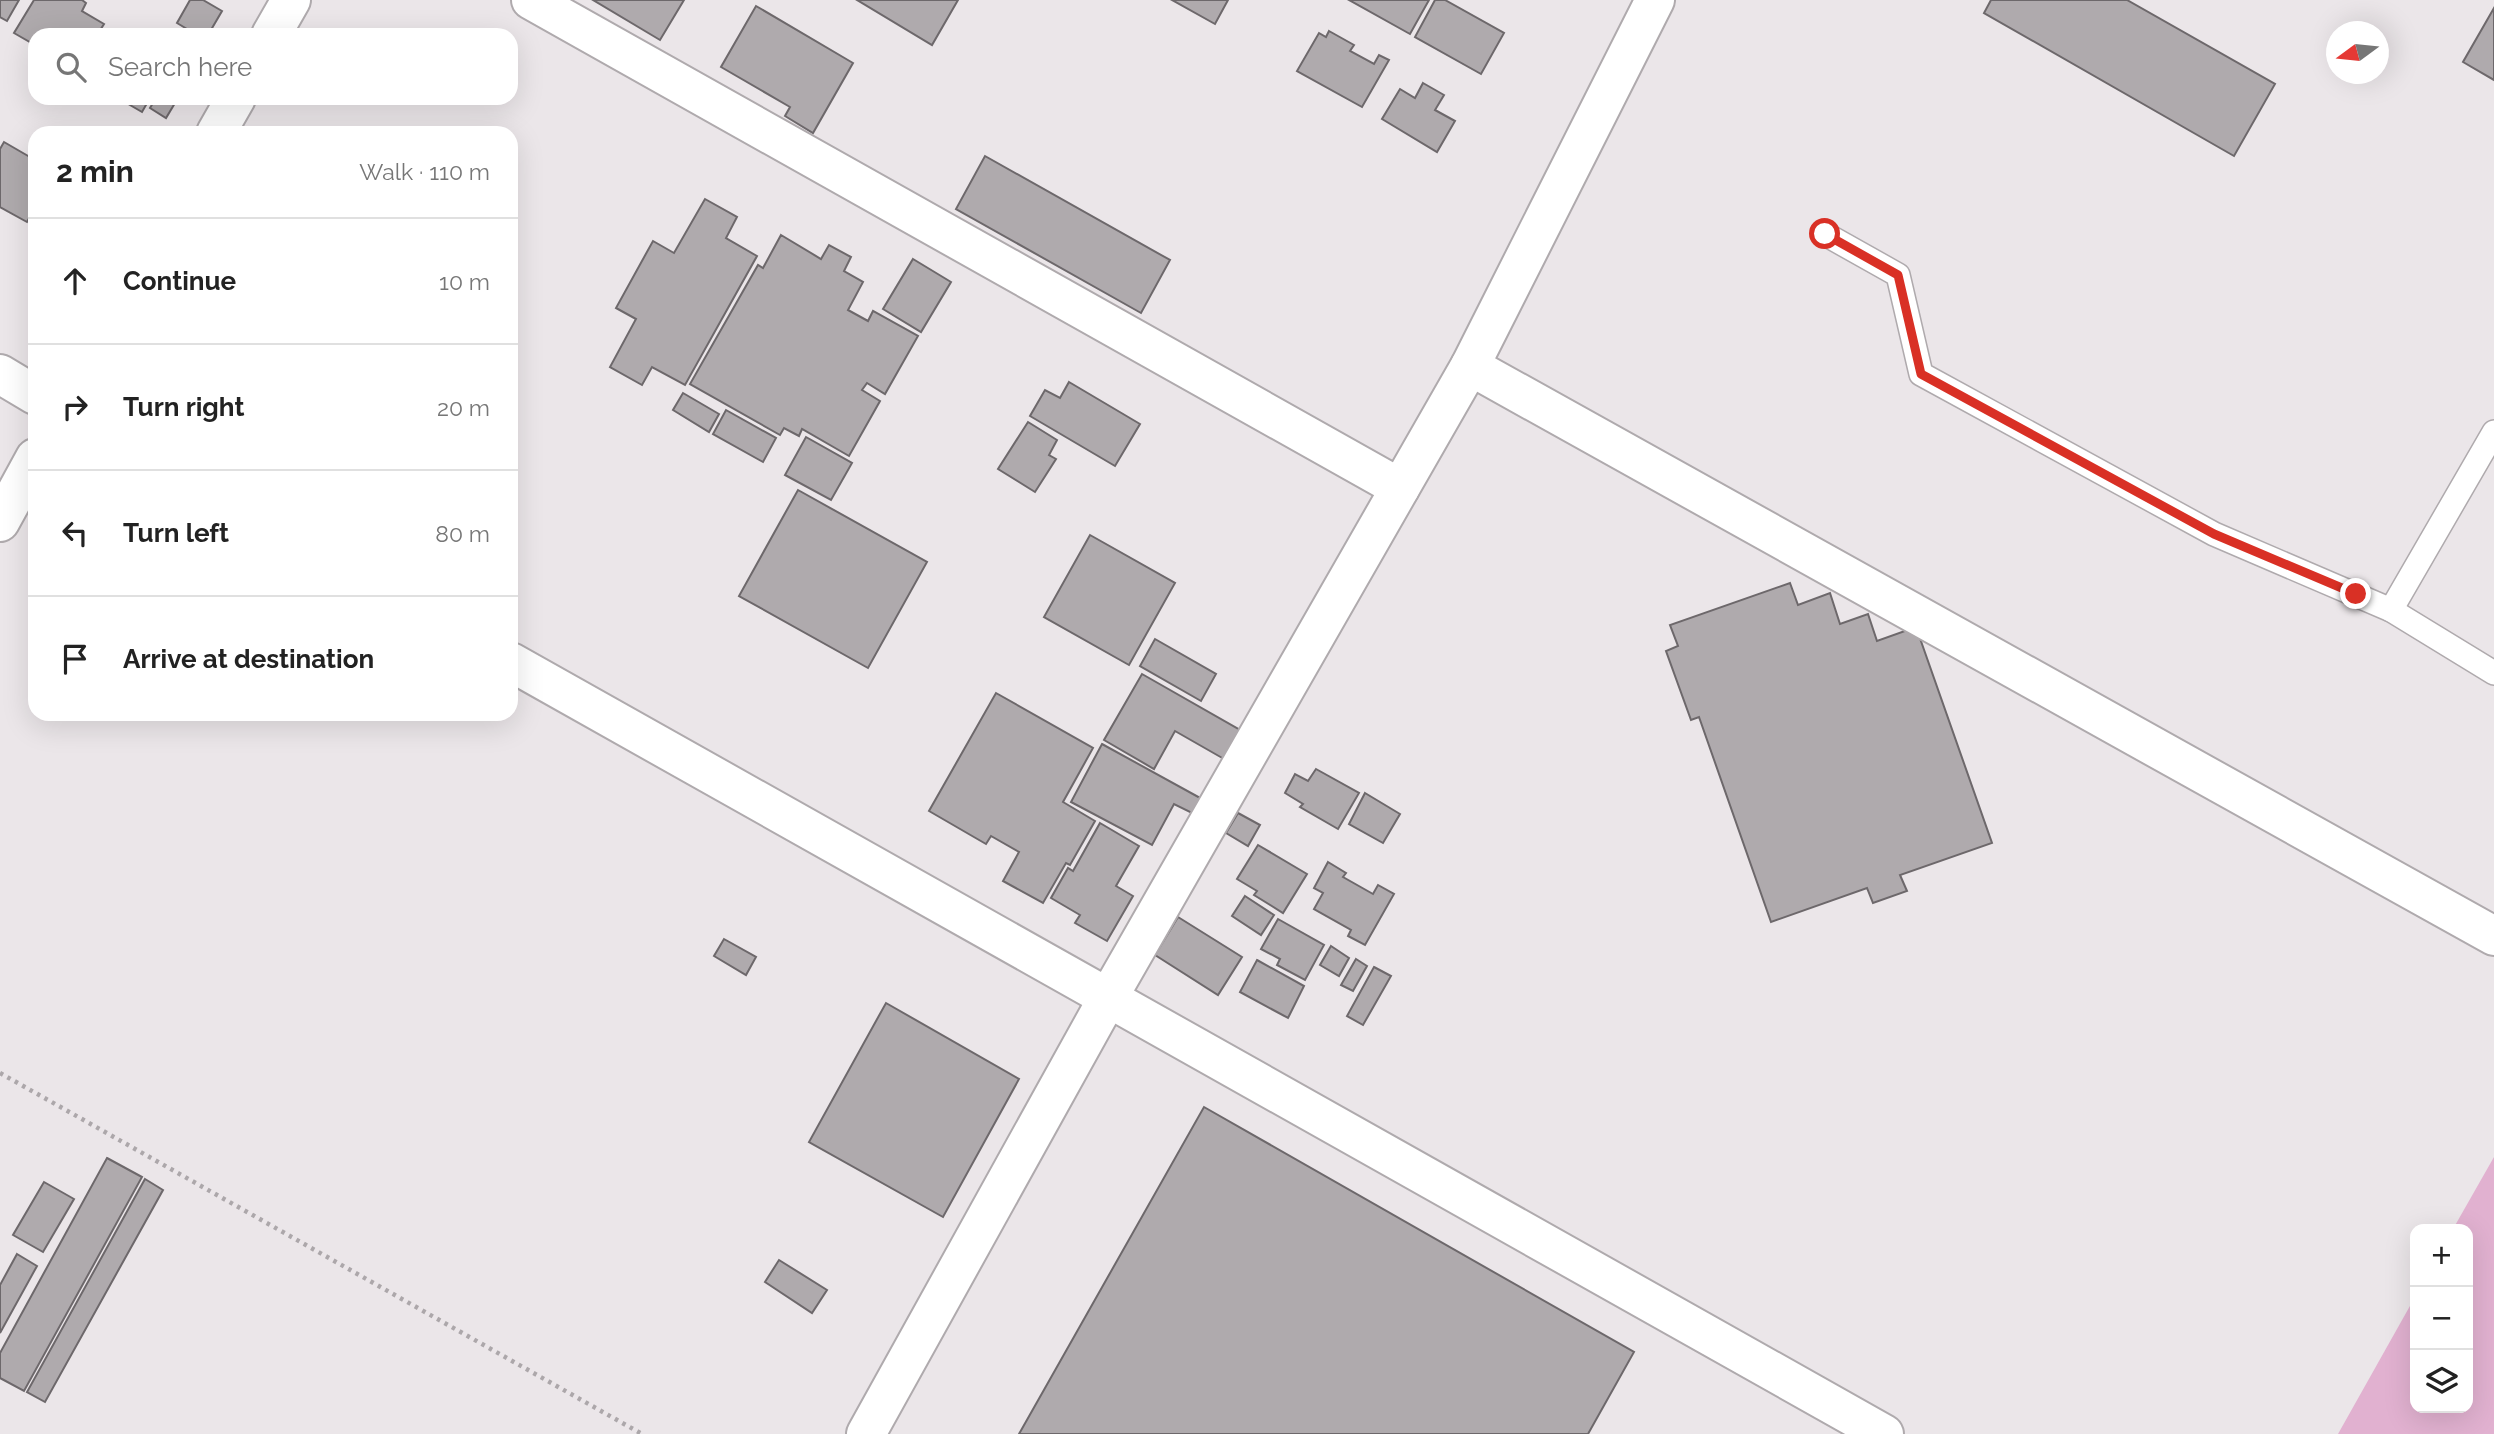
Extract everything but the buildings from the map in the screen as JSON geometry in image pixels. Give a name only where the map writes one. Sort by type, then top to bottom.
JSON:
[{"type":"street","points":[[275,28],[291,0]]},
{"type":"street","points":[[531,0],[1400,488]]},
{"type":"street","points":[[866,1434],[1109,996],[1470,366],[1655,0]]},
{"type":"street","points":[[220,126],[232,105]]},
{"type":"street","points":[[1470,366],[2494,936]]},
{"type":"street","points":[[0,374],[28,391]]},
{"type":"street","points":[[0,522],[28,471]]},
{"type":"street","points":[[518,666],[1884,1434]]},
{"type":"lane","points":[[1825,234],[1898,275],[1921,374],[2214,534],[2391,610],[2494,673]]},
{"type":"lane","points":[[2391,610],[2494,432]]},
{"type":"path","points":[[0,1073],[642,1434]]},
{"type":"shaded area","points":[[2494,1157],[2494,1434],[2338,1434],[2410,1306],[2410,1413],[2473,1413],[2473,1224],[2456,1224]]},
{"type":"route","points":[[1825,234],[1898,275],[1921,374],[2214,534],[2356,594]]}]
